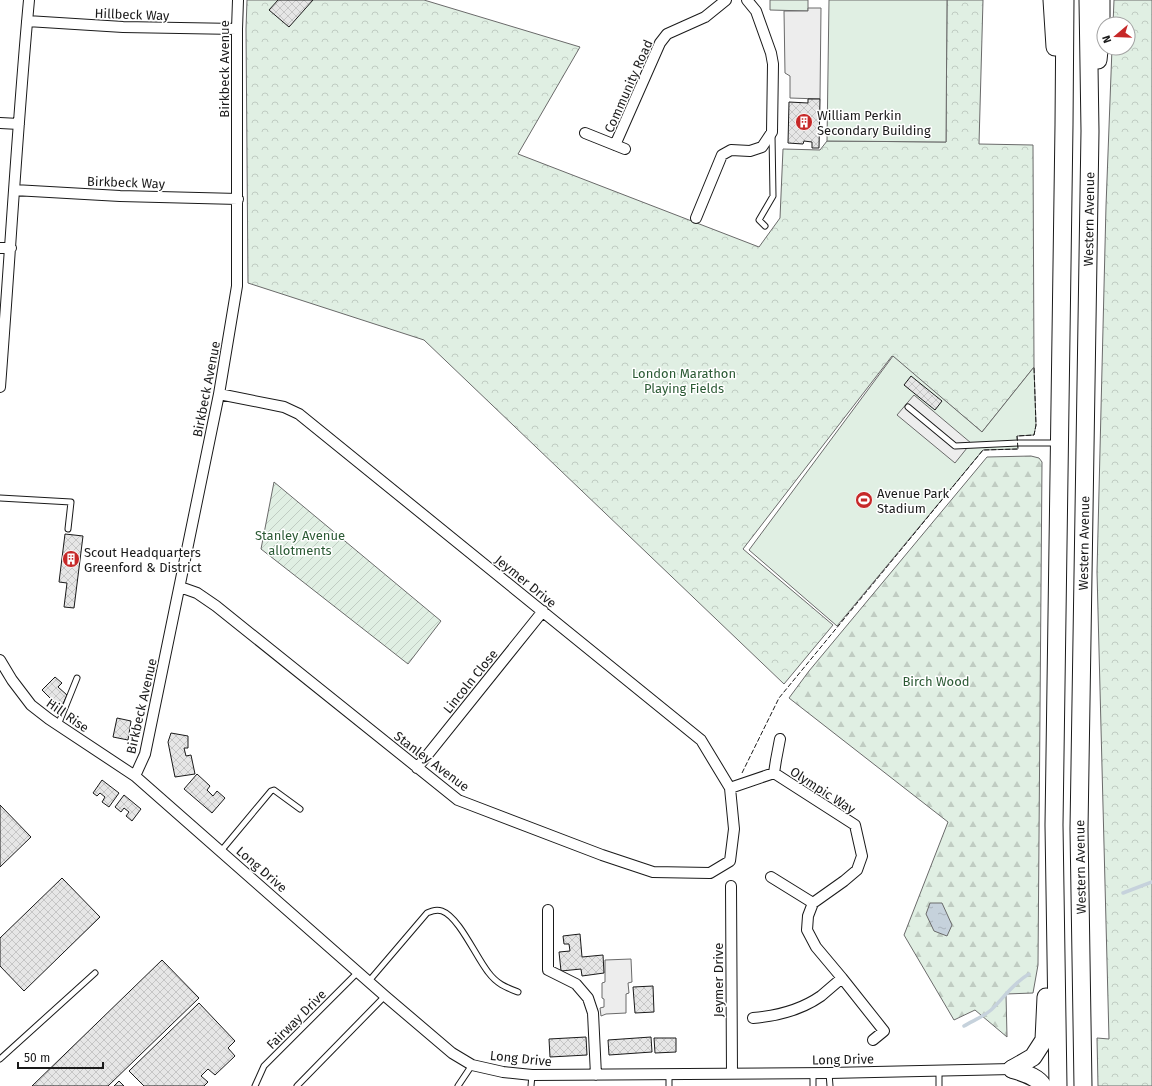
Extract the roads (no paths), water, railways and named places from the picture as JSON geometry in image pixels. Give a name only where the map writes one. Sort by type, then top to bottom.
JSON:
[{"type":"highway","points":[[1052,0],[1053,33],[1064,125]]},
{"type":"highway","name":"Western Avenue","points":[[1058,1086],[1054,825],[1065,0]]},
{"type":"highway","name":"Western Avenue","points":[[1084,1086],[1079,829],[1090,131],[1088,0]]},
{"type":"highway","points":[[1090,131],[1101,32],[1101,0]]},
{"type":"highway","points":[[1012,1069],[1033,1057],[1044,1040],[1054,825]]},
{"type":"highway","points":[[1012,1069],[1031,1076],[1043,1086]]},
{"type":"street","points":[[0,387],[29,0]]},
{"type":"street","name":"Birkbeck Avenue","points":[[135,776],[145,754],[219,394],[238,286],[238,0]]},
{"type":"street","name":"Community Road","points":[[615,145],[660,43],[667,34],[705,17],[726,0]]},
{"type":"street","points":[[696,218],[722,155],[731,150],[750,151],[762,147],[772,132],[773,64],[771,52],[756,11],[747,0]]},
{"type":"street","name":"Hillbeck Way","points":[[27,21],[123,27],[237,28]]},
{"type":"street","points":[[0,123],[19,124]]},
{"type":"street","name":"Community Road","points":[[585,133],[625,149]]},
{"type":"street","name":"Birkbeck Way","points":[[14,190],[120,196],[238,199]]},
{"type":"street","points":[[0,248],[11,248]]},
{"type":"street","name":"Jeymer Drive","points":[[219,394],[284,407],[298,414],[701,740],[730,788],[734,829],[730,861]]},
{"type":"street","name":"Stanley Avenue","points":[[180,587],[197,593],[216,606],[458,800],[602,855],[653,872],[710,873],[730,861]]},
{"type":"street","name":"Lincoln Close","points":[[418,768],[543,611]]},
{"type":"street","name":"Hill Rise","points":[[0,660],[12,680],[31,705],[58,725],[135,776]]},
{"type":"street","name":"Olympic Way","points":[[774,773],[780,739]]},
{"type":"street","name":"Olympic Way","points":[[730,788],[774,773]]},
{"type":"street","name":"Olympic Way","points":[[774,773],[855,826],[862,856],[856,870],[813,904]]},
{"type":"street","name":"Long Drive","points":[[135,776],[385,996],[452,1053],[472,1065],[503,1072],[532,1075],[829,1073],[1012,1069]]},
{"type":"street","points":[[771,877],[813,904],[808,916],[807,930],[816,947],[884,1030],[873,1040]]},
{"type":"street","name":"Jeymer Drive","points":[[730,886],[732,1073]]},
{"type":"street","points":[[548,910],[548,970],[576,984],[597,1012],[596,1075]]},
{"type":"street","points":[[753,1018],[771,1016],[799,1008],[820,996],[842,978]]},
{"type":"lane","points":[[765,226],[758,220],[773,196],[772,132]]},
{"type":"lane","points":[[908,407],[955,446],[1059,443]]},
{"type":"lane","points":[[0,498],[71,502],[68,529]]},
{"type":"lane","points":[[58,725],[77,678]]},
{"type":"lane","points":[[221,851],[271,791],[274,790],[300,809]]},
{"type":"lane","points":[[369,981],[427,913],[433,910],[441,911],[450,916],[462,931],[488,972],[500,984],[518,992]]},
{"type":"lane","points":[[0,1059],[95,972]]},
{"type":"lane","name":"Fairway Drive","points":[[255,1086],[264,1066],[359,972]]},
{"type":"lane","points":[[297,1086],[385,996]]},
{"type":"lane","points":[[458,1086],[472,1065]]},
{"type":"lane","points":[[939,1086],[940,1071]]},
{"type":"lane","points":[[813,1073],[813,1086]]},
{"type":"lane","points":[[829,1073],[830,1086]]},
{"type":"lane","points":[[669,1074],[669,1086]]},
{"type":"lane","points":[[531,1086],[532,1075]]},
{"type":"water","points":[[930,903],[942,903],[952,925],[947,936],[934,931],[926,914]]},
{"type":"waterway","points":[[1123,893],[1152,882]]},
{"type":"waterway","points":[[964,1026],[991,1010],[1013,986],[1029,974]]},
{"type":"place","name":"William Perkin Secondary Building","points":[[804,122]]},
{"type":"place","name":"Avenue Park Stadium","points":[[864,500]]},
{"type":"place","name":"Scout Headquarters Greenford & District","points":[[71,559]]},
{"type":"park label","name":"London Marathon Playing Fields","points":[[684,380]]},
{"type":"park label","name":"Stanley Avenue allotments","points":[[300,542]]},
{"type":"park label","name":"Birch Wood","points":[[936,681]]}]
